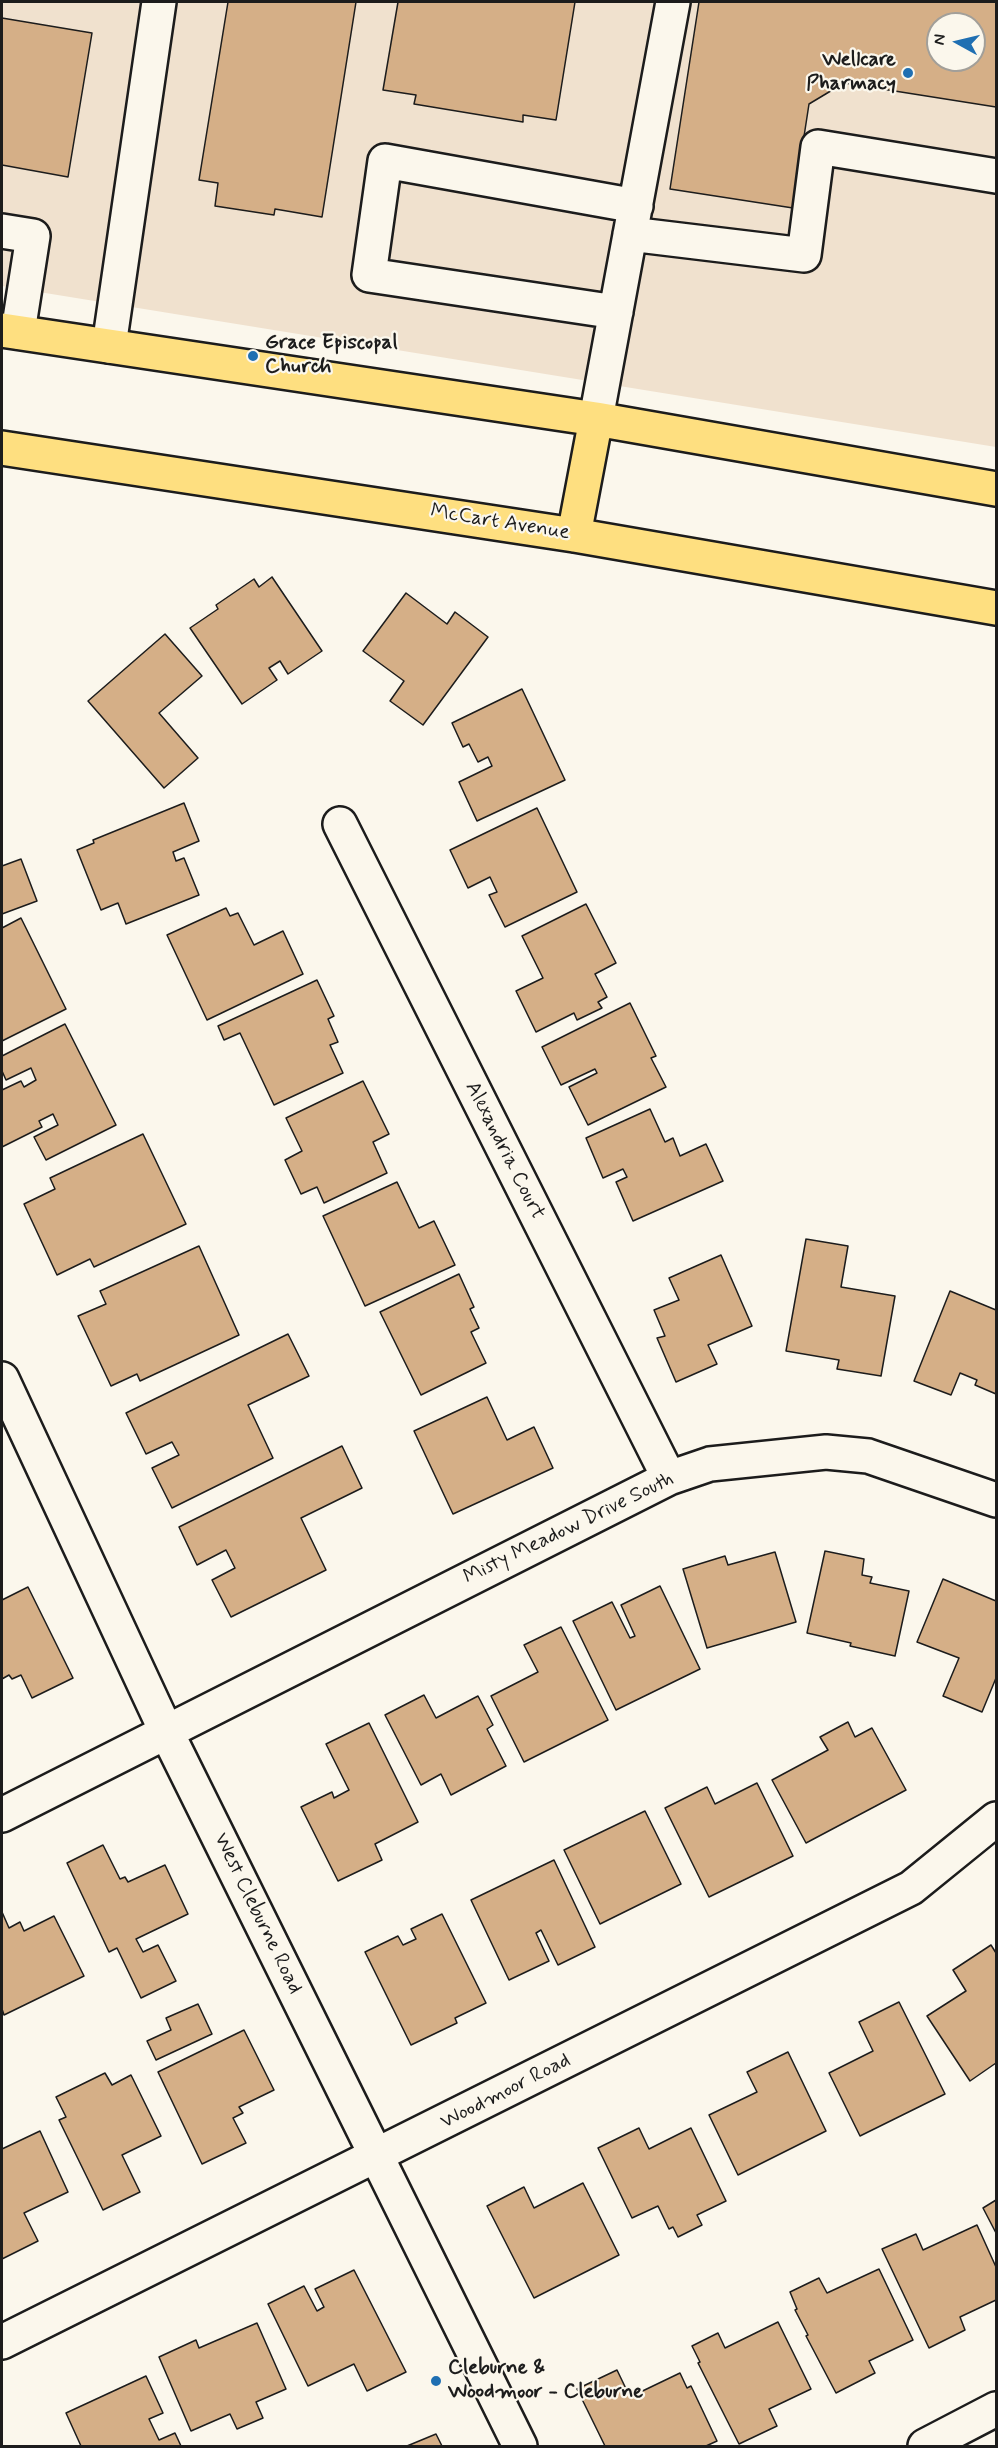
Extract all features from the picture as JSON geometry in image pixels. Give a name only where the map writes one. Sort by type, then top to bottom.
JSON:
[{"type":"main road","points":[[10,331],[596,419],[996,489]]},
{"type":"main road","points":[[574,535],[596,419]]},
{"type":"main road","name":"McCart Avenue","points":[[2,448],[574,535],[996,608]]},
{"type":"street","points":[[109,346],[159,2]]},
{"type":"street","points":[[596,419],[673,2]]},
{"type":"street","points":[[616,312],[369,275],[385,161],[633,220],[804,255],[818,147],[996,177]]},
{"type":"street","points":[[2,231],[33,236],[10,331]]},
{"type":"street","name":"Alexandria Court","points":[[339,824],[669,1478]]},
{"type":"street","name":"West Cleburne Road","points":[[2,1378],[166,1731],[520,2446]]},
{"type":"street","name":"Misty Meadow Drive South","points":[[2,1815],[669,1478],[710,1464],[826,1452],[868,1456],[996,1500]]},
{"type":"street","name":"Woodmoor Road","points":[[2,2342],[377,2157],[911,1888],[996,1819]]},
{"type":"street","points":[[925,2446],[996,2409]]},
{"type":"shaded area","points":[[2,2],[996,2],[996,447],[2,286]]},
{"type":"building","points":[[228,2],[356,2],[322,217],[275,209],[274,215],[215,206],[218,183],[199,180]]},
{"type":"building","points":[[398,2],[575,2],[556,120],[523,115],[523,122],[414,104],[416,95],[383,90]]},
{"type":"building","points":[[699,2],[996,2],[996,107],[844,83],[809,104],[793,208],[670,189]]},
{"type":"building","points":[[2,18],[92,33],[68,177],[2,165]]},
{"type":"building","points":[[272,577],[322,651],[288,674],[280,661],[269,668],[277,680],[242,704],[190,628],[218,609],[216,605],[254,579],[259,587]]},
{"type":"building","points":[[406,593],[447,624],[455,612],[488,637],[423,725],[390,701],[404,681],[363,651]]},
{"type":"building","points":[[165,634],[202,676],[159,713],[198,758],[164,788],[88,701]]},
{"type":"building","points":[[522,689],[565,780],[477,821],[459,782],[492,766],[488,757],[478,762],[469,744],[463,747],[452,723]]},
{"type":"building","points":[[184,803],[199,841],[173,852],[176,861],[184,858],[199,895],[126,924],[118,903],[101,910],[77,850],[94,843],[93,840]]},
{"type":"building","points":[[537,808],[577,892],[505,927],[489,895],[497,892],[490,877],[468,888],[450,850]]},
{"type":"building","points":[[21,859],[37,901],[2,914],[2,866]]},
{"type":"building","points":[[586,904],[616,963],[595,974],[607,997],[598,1002],[602,1008],[577,1020],[574,1013],[536,1032],[516,991],[543,978],[522,936]]},
{"type":"building","points":[[226,908],[230,916],[238,913],[254,945],[283,931],[303,974],[207,1020],[167,935]]},
{"type":"building","points":[[21,918],[66,1009],[2,1041],[2,928]]},
{"type":"building","points":[[317,980],[334,1016],[328,1019],[338,1042],[330,1045],[343,1073],[274,1105],[240,1033],[224,1040],[218,1026]]},
{"type":"building","points":[[630,1003],[656,1056],[651,1058],[666,1087],[588,1125],[569,1087],[597,1073],[595,1069],[561,1085],[542,1047]]},
{"type":"building","points":[[65,1024],[116,1125],[46,1160],[34,1137],[58,1125],[53,1114],[39,1121],[42,1127],[2,1147],[2,1090],[21,1081],[24,1087],[36,1080],[31,1068],[6,1080],[2,1071],[2,1056]]},
{"type":"building","points":[[363,1081],[389,1134],[373,1142],[387,1173],[324,1203],[317,1187],[301,1194],[285,1160],[302,1151],[286,1118]]},
{"type":"building","points":[[650,1109],[665,1142],[673,1138],[680,1156],[706,1144],[723,1181],[633,1221],[616,1182],[627,1177],[623,1169],[603,1178],[586,1138]]},
{"type":"building","points":[[143,1134],[186,1224],[94,1267],[90,1259],[57,1275],[24,1204],[55,1189],[50,1178]]},
{"type":"building","points":[[397,1182],[419,1228],[434,1221],[455,1265],[365,1306],[323,1216]]},
{"type":"building","points":[[806,1239],[848,1246],[841,1287],[895,1296],[881,1376],[837,1369],[839,1360],[786,1351]]},
{"type":"building","points":[[199,1246],[239,1335],[140,1381],[137,1374],[111,1386],[78,1316],[106,1304],[100,1291]]},
{"type":"building","points":[[721,1255],[752,1326],[708,1345],[717,1364],[676,1382],[657,1338],[665,1336],[654,1310],[679,1300],[669,1278]]},
{"type":"building","points":[[459,1274],[474,1307],[470,1309],[479,1328],[471,1332],[486,1363],[421,1395],[380,1312]]},
{"type":"building","points":[[950,1291],[996,1310],[996,1394],[975,1385],[977,1380],[960,1373],[951,1395],[914,1381]]},
{"type":"building","points":[[288,1334],[309,1376],[248,1405],[273,1458],[172,1508],[152,1468],[179,1455],[172,1442],[146,1454],[126,1413]]},
{"type":"building","points":[[487,1397],[507,1440],[534,1427],[553,1468],[453,1514],[414,1431]]},
{"type":"building","points":[[342,1446],[362,1488],[301,1518],[326,1570],[231,1617],[212,1580],[235,1568],[226,1550],[197,1565],[179,1527]]},
{"type":"building","points":[[825,1551],[864,1559],[862,1575],[872,1577],[870,1583],[909,1591],[895,1656],[807,1633]]},
{"type":"building","points":[[775,1552],[796,1622],[707,1648],[683,1569],[725,1556],[728,1565]]},
{"type":"building","points":[[943,1579],[996,1601],[996,1678],[982,1712],[943,1696],[959,1658],[917,1642]]},
{"type":"building","points":[[660,1586],[700,1669],[616,1710],[573,1621],[612,1602],[630,1638],[635,1636],[621,1605]]},
{"type":"building","points":[[28,1587],[73,1678],[32,1698],[21,1675],[12,1679],[9,1675],[2,1679],[2,1600]]},
{"type":"building","points":[[561,1627],[608,1720],[524,1762],[491,1696],[538,1672],[524,1645]]},
{"type":"building","points":[[424,1695],[436,1718],[478,1696],[493,1725],[487,1729],[506,1766],[451,1795],[441,1774],[421,1785],[385,1715]]},
{"type":"building","points":[[848,1722],[855,1737],[872,1728],[906,1790],[806,1843],[772,1780],[828,1750],[820,1737]]},
{"type":"building","points":[[369,1723],[418,1822],[375,1844],[382,1860],[338,1881],[301,1807],[332,1792],[334,1798],[349,1790],[326,1744]]},
{"type":"building","points":[[757,1783],[793,1856],[709,1897],[665,1808],[707,1787],[715,1804]]},
{"type":"building","points":[[645,1811],[681,1884],[600,1924],[564,1850]]},
{"type":"building","points":[[103,1845],[120,1879],[125,1877],[128,1882],[165,1865],[188,1914],[136,1939],[143,1952],[158,1945],[176,1981],[141,1998],[117,1948],[109,1952],[67,1863]]},
{"type":"building","points":[[554,1860],[595,1947],[558,1965],[541,1930],[536,1933],[549,1961],[509,1980],[471,1900]]},
{"type":"building","points":[[2,1912],[9,1928],[20,1922],[24,1931],[54,1916],[84,1976],[4,2015],[2,2009]]},
{"type":"building","points":[[442,1914],[486,2003],[455,2018],[457,2023],[411,2045],[365,1952],[398,1936],[403,1945],[416,1939],[411,1929]]},
{"type":"building","points":[[991,1945],[996,1953],[996,2063],[970,2081],[927,2016],[966,1991],[953,1970]]},
{"type":"building","points":[[899,2002],[945,2094],[860,2136],[829,2073],[873,2051],[859,2022]]},
{"type":"building","points":[[198,2004],[212,2034],[156,2060],[147,2041],[171,2030],[166,2018]]},
{"type":"building","points":[[244,2030],[274,2090],[239,2107],[243,2113],[233,2118],[246,2143],[202,2164],[158,2072]]},
{"type":"building","points":[[788,2052],[826,2131],[738,2175],[709,2115],[757,2092],[747,2072]]},
{"type":"building","points":[[105,2073],[112,2085],[131,2075],[161,2136],[122,2155],[140,2192],[103,2210],[59,2120],[66,2117],[56,2097]]},
{"type":"building","points":[[639,2128],[649,2149],[691,2128],[726,2201],[697,2215],[702,2225],[678,2237],[673,2227],[669,2229],[658,2206],[632,2218],[598,2148]]},
{"type":"building","points":[[40,2131],[68,2192],[24,2213],[38,2241],[2,2259],[2,2149]]},
{"type":"building","points":[[583,2183],[619,2255],[534,2298],[487,2206],[524,2187],[534,2208]]},
{"type":"building","points":[[996,2200],[996,2233],[983,2208]]},
{"type":"building","points":[[977,2225],[996,2267],[996,2300],[960,2317],[965,2330],[929,2348],[882,2249],[916,2234],[923,2250]]},
{"type":"building","points":[[879,2269],[913,2340],[869,2361],[875,2373],[836,2393],[806,2336],[808,2335],[795,2310],[797,2309],[790,2292],[819,2278],[827,2293]]},
{"type":"building","points":[[354,2270],[406,2372],[367,2391],[354,2364],[308,2386],[268,2304],[304,2286],[317,2311],[324,2307],[315,2289]]},
{"type":"building","points":[[778,2322],[811,2389],[769,2409],[777,2426],[739,2444],[698,2363],[700,2362],[692,2346],[718,2333],[725,2348]]},
{"type":"building","points":[[257,2323],[286,2389],[256,2402],[263,2418],[237,2429],[230,2414],[191,2431],[159,2357],[196,2340],[199,2348]]},
{"type":"building","points":[[617,2370],[630,2397],[680,2373],[687,2388],[691,2386],[717,2441],[706,2446],[605,2446],[577,2389]]},
{"type":"building","points":[[146,2376],[163,2413],[149,2419],[159,2440],[175,2433],[181,2446],[81,2446],[66,2413]]},
{"type":"building","points":[[436,2434],[442,2446],[407,2446]]},
{"type":"place","name":"Wellcare Pharmacy","points":[[908,73]]},
{"type":"place","name":"Grace Episcopal Church","points":[[253,356]]},
{"type":"place","name":"Cleburne & Woodmoor - Cleburne","points":[[436,2381]]}]
